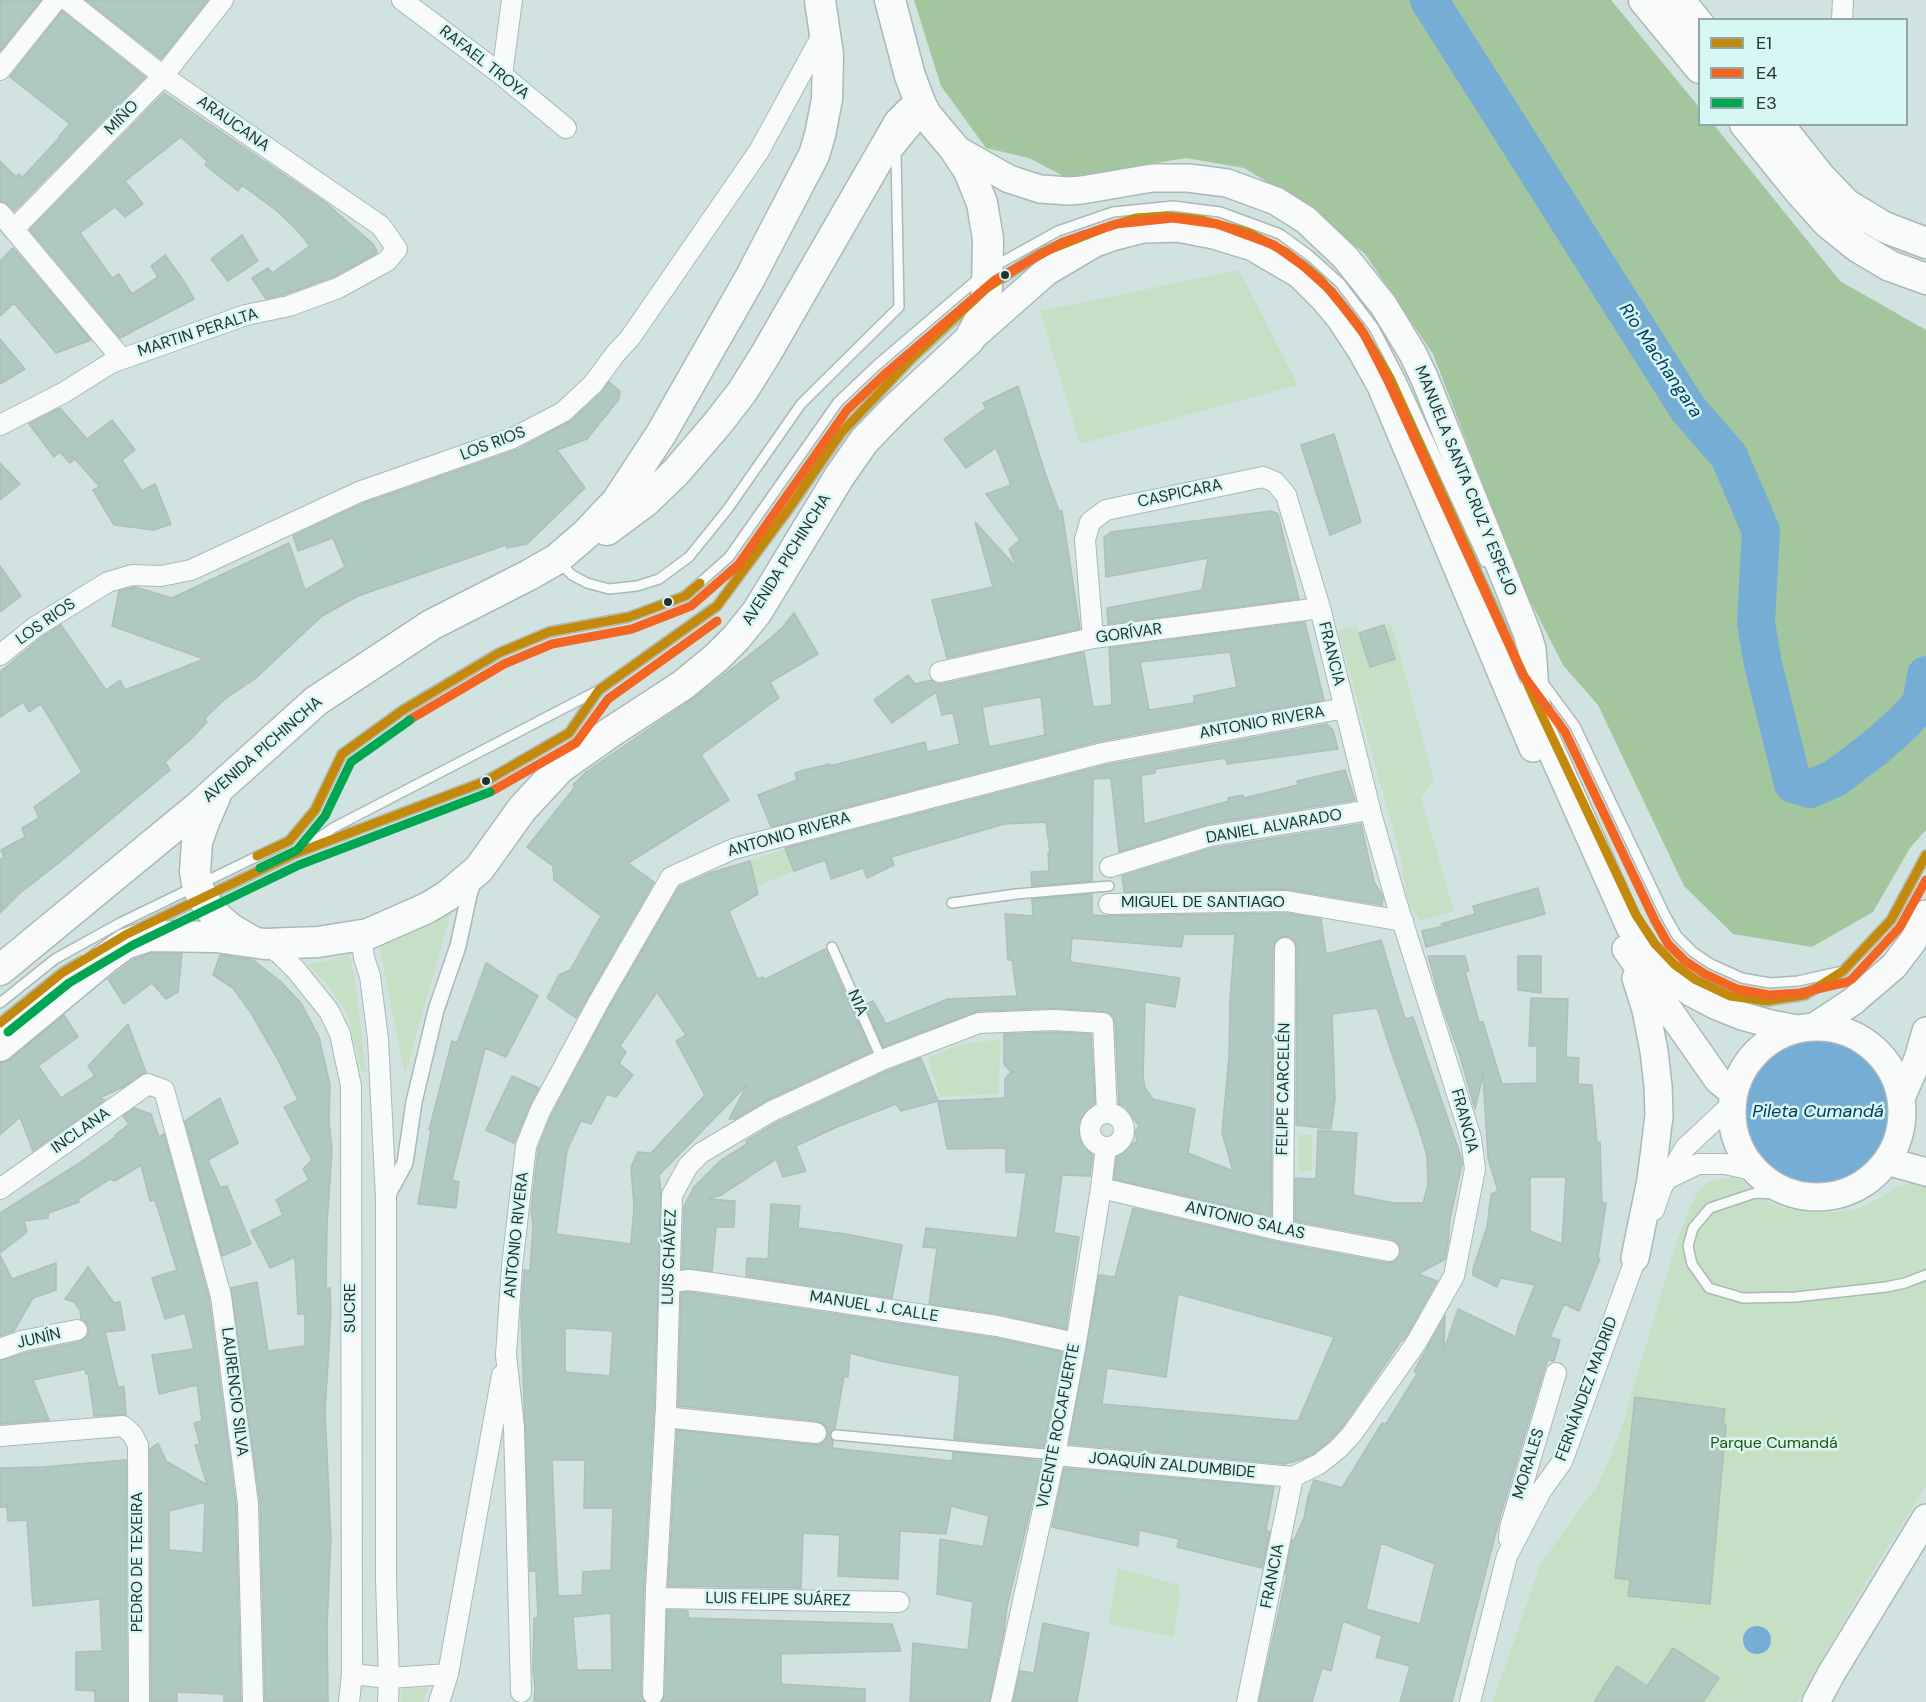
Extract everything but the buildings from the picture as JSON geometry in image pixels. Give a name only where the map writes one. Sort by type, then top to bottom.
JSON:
[{"type":"main road","name":"AVENIDA PICHINCHA","points":[[0,970],[219,789],[316,701],[431,625],[556,559],[603,518],[634,478],[661,434],[806,174],[820,135],[827,99],[828,55],[820,0]]},
{"type":"main road","name":"AVENIDA PICHINCHA","points":[[0,1046],[125,944],[149,936],[216,937],[299,944],[361,936],[427,908],[447,896],[479,869],[522,809],[560,768],[682,685],[717,657],[736,638],[757,612],[839,477],[864,441],[895,408],[969,340],[981,318],[988,279],[988,239],[982,203],[969,171],[954,148],[927,116],[910,76],[890,0]]},
{"type":"main road","points":[[1644,0],[1698,66]]},
{"type":"main road","points":[[1679,0],[1698,24]]},
{"type":"main road","points":[[556,559],[601,534],[635,510],[676,472],[703,442],[742,392],[764,357],[899,123],[910,111],[919,111],[927,116]]},
{"type":"main road","points":[[1747,126],[1828,223],[1858,247],[1890,266],[1926,279]]},
{"type":"main road","points":[[1780,126],[1821,178],[1846,204],[1884,227],[1926,243]]},
{"type":"main road","name":"MANUELA SANTA CRUZ Y ESPEJO","points":[[954,148],[1009,179],[1040,189],[1076,191],[1126,181],[1171,177],[1227,183],[1276,201],[1306,220],[1345,256],[1389,314],[1424,377],[1527,633],[1532,649],[1536,703],[1544,734],[1624,915],[1645,949],[1669,975],[1704,1000],[1742,1016],[1771,1024],[1806,1028]]},
{"type":"main road","points":[[969,340],[1046,272],[1095,243],[1143,229],[1177,228],[1214,235],[1253,247],[1299,274],[1340,318],[1381,386],[1530,739],[1641,991],[1652,1041],[1659,1116],[1656,1148],[1635,1258]]},
{"type":"main road","points":[[219,789],[197,842],[195,872],[201,892],[211,911],[224,924],[257,942]]},
{"type":"main road","points":[[1806,1028],[1840,1030],[1856,1036],[1871,1046],[1888,1066],[1902,1100],[1899,1135],[1887,1161],[1872,1178],[1837,1196],[1798,1195],[1775,1186],[1756,1171],[1738,1143],[1732,1120],[1733,1098],[1740,1076],[1754,1055],[1773,1039],[1806,1028],[1852,1002],[1894,966],[1913,941],[1926,914]]},
{"type":"main road","points":[[1616,933],[1718,1080],[1733,1098]]},
{"type":"main road","points":[[1902,1100],[1926,1031]]},
{"type":"main road","points":[[1902,1100],[1926,1118]]},
{"type":"main road","points":[[1887,1161],[1926,1172]]},
{"type":"main road","points":[[1816,1702],[1926,1518]]},
{"type":"street","points":[[0,70],[56,0]]},
{"type":"street","name":"ARAUCANA","points":[[67,0],[163,76],[381,226],[397,249]]},
{"type":"street","name":"MIÑO","points":[[14,229],[163,76],[223,0]]},
{"type":"street","name":"RAFAEL TROYA","points":[[402,0],[502,75],[566,128]]},
{"type":"street","points":[[502,75],[512,0]]},
{"type":"street","points":[[1842,18],[1843,0]]},
{"type":"street","name":"LOS RIOS","points":[[0,655],[35,627],[108,582],[132,575],[161,576],[191,570],[359,492],[513,438],[563,412],[593,384],[630,338],[759,152],[825,30]]},
{"type":"street","points":[[0,213],[122,359]]},
{"type":"street","name":"MARTIN PERALTA","points":[[0,425],[63,393],[111,363],[246,315],[289,306],[338,288],[387,261],[397,249]]},
{"type":"street","name":"CASPICARA","points":[[1093,638],[1085,540],[1090,522],[1106,510],[1263,477],[1275,482],[1286,495]]},
{"type":"street","name":"FRANCIA","points":[[1247,1702],[1293,1477],[1319,1464],[1352,1434],[1416,1343],[1454,1276],[1475,1169],[1471,1138],[1370,810],[1320,608],[1286,495]]},
{"type":"street","name":"GORÍVAR","points":[[940,672],[1093,638],[1320,608]]},
{"type":"street","name":"ANTONIO RIVERA","points":[[439,1702],[448,1674],[506,1355],[512,1266],[526,1146],[540,1111],[598,1003],[671,876],[733,849],[1094,755],[1345,708]]},
{"type":"street","name":"DANIEL ALVARADO","points":[[1109,886],[1210,836],[1370,810]]},
{"type":"street","points":[[386,1198],[405,1163],[414,1102],[436,1010],[458,946],[469,895],[479,869]]},
{"type":"street","name":"MIGUEL DE SANTIAGO","points":[[1109,886],[1286,901],[1403,921]]},
{"type":"street","points":[[361,936],[363,958],[370,976],[378,1040],[386,1198],[388,1702]]},
{"type":"street","name":"SUCRE","points":[[257,942],[279,953],[329,1011],[340,1034],[351,1086],[352,1674],[349,1702]]},
{"type":"street","name":"FELIPE CARCELÉN","points":[[1283,1230],[1285,948]]},
{"type":"street","name":"LUIS CHÁVEZ","points":[[653,1694],[672,1195],[688,1166],[701,1153],[772,1111],[882,1060],[979,1023],[1054,1020],[1103,1023]]},
{"type":"street","name":"VICENTE ROCAFUERTE","points":[[1000,1702],[1055,1455],[1076,1343],[1106,1147],[1119,1143],[1125,1131],[1124,1124],[1119,1118],[1107,1113],[1103,1023]]},
{"type":"street","name":"INCLANA","points":[[0,1189],[148,1084],[164,1090]]},
{"type":"street","name":"LAURENCIO SILVA","points":[[164,1090],[221,1296],[248,1504],[253,1702]]},
{"type":"street","name":"FERNÁNDEZ MADRID","points":[[1470,1702],[1508,1556],[1541,1491],[1562,1462],[1662,1187],[1670,1178],[1685,1148],[1733,1098]]},
{"type":"street","points":[[1670,1178],[1689,1167],[1710,1163],[1756,1171]]},
{"type":"street","name":"ANTONIO SALAS","points":[[1101,1188],[1283,1230],[1389,1251]]},
{"type":"street","name":"MANUEL J. CALLE","points":[[670,1282],[689,1280],[712,1283],[997,1326],[1076,1343]]},
{"type":"street","name":"JUNÍN","points":[[0,1349],[22,1341],[77,1330]]},
{"type":"street","name":"ANTONIO RIVERA","points":[[506,1355],[514,1427],[521,1692]]},
{"type":"street","name":"MORALES","points":[[1508,1556],[1510,1528],[1556,1373]]},
{"type":"street","points":[[665,1417],[826,1434]]},
{"type":"street","name":"PEDRO DE TEXEIRA","points":[[0,1436],[123,1426],[132,1434],[138,1445],[139,1702]]},
{"type":"street","name":"JOAQUÍN ZALDUMBIDE","points":[[1055,1455],[1293,1477]]},
{"type":"street","name":"LUIS FELIPE SUÁREZ","points":[[656,1598],[899,1602]]},
{"type":"street","points":[[352,1674],[389,1678],[448,1674]]},
{"type":"lane","points":[[556,559],[572,575],[587,583],[609,589],[637,586],[659,579],[689,557],[727,510],[801,404],[899,307],[896,154],[927,116]]},
{"type":"lane","points":[[0,1023],[62,973],[289,841],[315,810],[342,754],[403,710],[499,653],[549,632],[629,617],[685,596],[729,557],[838,402],[876,365],[988,279],[1058,231],[1113,212],[1173,206],[1220,212],[1280,234],[1310,256],[1340,283],[1374,328],[1400,378],[1489,573]]},
{"type":"lane","points":[[294,854],[333,828],[599,690],[717,606],[841,433],[988,279],[1041,253],[1104,228],[1136,218],[1167,216],[1203,220],[1247,232],[1286,252],[1320,279],[1359,326],[1390,378],[1536,703],[1636,915],[1655,944],[1674,964],[1696,980],[1730,996],[1766,1001],[1805,995],[1843,971],[1891,920],[1926,855]]},
{"type":"lane","points":[[1509,616],[1534,670],[1575,726],[1665,915],[1677,936],[1692,952],[1711,964],[1742,978],[1770,983],[1798,981],[1843,971]]},
{"type":"lane","points":[[0,1003],[55,959],[120,923],[486,781],[569,733],[599,690]]},
{"type":"lane","points":[[952,903],[1016,894],[1109,886]]},
{"type":"lane","name":"N1A","points":[[832,947],[882,1060]]},
{"type":"lane","points":[[1798,1195],[1755,1193],[1710,1208],[1693,1228],[1688,1246],[1692,1264],[1709,1288],[1743,1298],[1796,1297],[1886,1287],[1926,1275]]},
{"type":"lane","name":"JOAQUÍN ZALDUMBIDE","points":[[826,1434],[1055,1455]]},
{"type":"green space","points":[[914,0],[1611,0],[1698,106],[1698,126],[1715,126],[1840,281],[1926,330],[1926,830],[1910,848],[1873,912],[1812,947],[1733,934],[1684,886],[1598,705],[1563,665],[1520,581],[1433,354],[1365,254],[1307,206],[1244,168],[1186,158],[1067,178],[1029,158],[986,148],[941,86]]},
{"type":"green space","points":[[1239,270],[1298,385],[1080,444],[1040,311]]},
{"type":"green space","points":[[1391,623],[1434,780],[1421,797],[1454,911],[1420,921],[1408,903],[1399,851],[1338,631],[1356,625],[1370,667],[1394,659],[1384,625]]},
{"type":"green space","points":[[785,849],[794,871],[756,887],[750,861]]},
{"type":"green space","points":[[451,912],[405,1076],[379,944],[393,941],[420,929]]},
{"type":"green space","points":[[348,955],[355,980],[366,1072],[361,1071],[348,1016],[327,984],[308,965]]},
{"type":"green space","points":[[1001,1039],[998,1094],[940,1097],[928,1058],[958,1045]]},
{"type":"green space","points":[[1298,1135],[1312,1135],[1312,1171],[1298,1171]]},
{"type":"green space","name":"Parque Cumandá","points":[[1733,1177],[1744,1181],[1769,1203],[1784,1208],[1819,1213],[1849,1211],[1864,1206],[1896,1187],[1906,1184],[1917,1183],[1926,1186],[1926,1486],[1865,1584],[1798,1702],[1493,1702],[1540,1565],[1598,1484],[1608,1463],[1623,1423],[1678,1237],[1689,1210],[1698,1191],[1708,1182]]},
{"type":"green space","points":[[1118,1568],[1178,1585],[1180,1593],[1174,1637],[1108,1624]]},
{"type":"green space","points":[[428,1688],[423,1702],[401,1702],[402,1689]]},
{"type":"water","name":"Pileta Cumandá","points":[[1818,1040],[1846,1045],[1869,1061],[1885,1084],[1890,1112],[1885,1140],[1869,1163],[1846,1179],[1818,1184],[1790,1179],[1767,1163],[1751,1140],[1746,1112],[1751,1084],[1767,1061],[1790,1045]]},
{"type":"water","points":[[1757,1626],[1767,1630],[1771,1640],[1767,1650],[1757,1654],[1747,1650],[1743,1640],[1747,1630]]},
{"type":"waterway","name":"Rio Machangara","points":[[1429,0],[1688,409],[1729,456],[1761,531],[1756,623],[1763,664],[1793,784],[1810,789],[1835,778],[1875,748],[1921,704],[1926,675]]},
{"type":"transit line","name":"E1","points":[[0,1023],[62,973],[127,934],[294,854],[486,781],[569,733],[599,690],[717,606],[841,433],[912,358],[987,288],[1041,253],[1136,218],[1167,216],[1202,220],[1247,232],[1286,252],[1320,279],[1359,326],[1390,378],[1536,703],[1636,915],[1655,944],[1674,964],[1696,980],[1730,996],[1766,1001],[1805,995],[1843,971],[1891,920],[1926,855]]},
{"type":"transit line","name":"E4","points":[[409,720],[504,664],[552,644],[632,629],[691,606],[738,565],[847,410],[885,374],[995,280],[1063,242],[1116,224],[1173,218],[1217,224],[1274,245],[1302,265],[1331,291],[1364,334],[1389,383],[1523,675],[1565,732],[1655,921],[1668,944],[1685,961],[1705,974],[1737,989],[1769,995],[1800,993],[1847,982],[1900,927],[1926,880]]},
{"type":"transit line","name":"E1","points":[[257,856],[289,841],[315,810],[342,754],[403,710],[499,653],[549,632],[629,617],[685,596],[700,583]]},
{"type":"transit line","name":"E4","points":[[492,791],[576,743],[608,699],[717,621]]},
{"type":"transit line","name":"E3","points":[[260,868],[297,850],[325,816],[351,762],[410,720]]},
{"type":"transit line","name":"E3","points":[[8,1032],[69,983],[133,945],[299,865],[490,792]]}]
